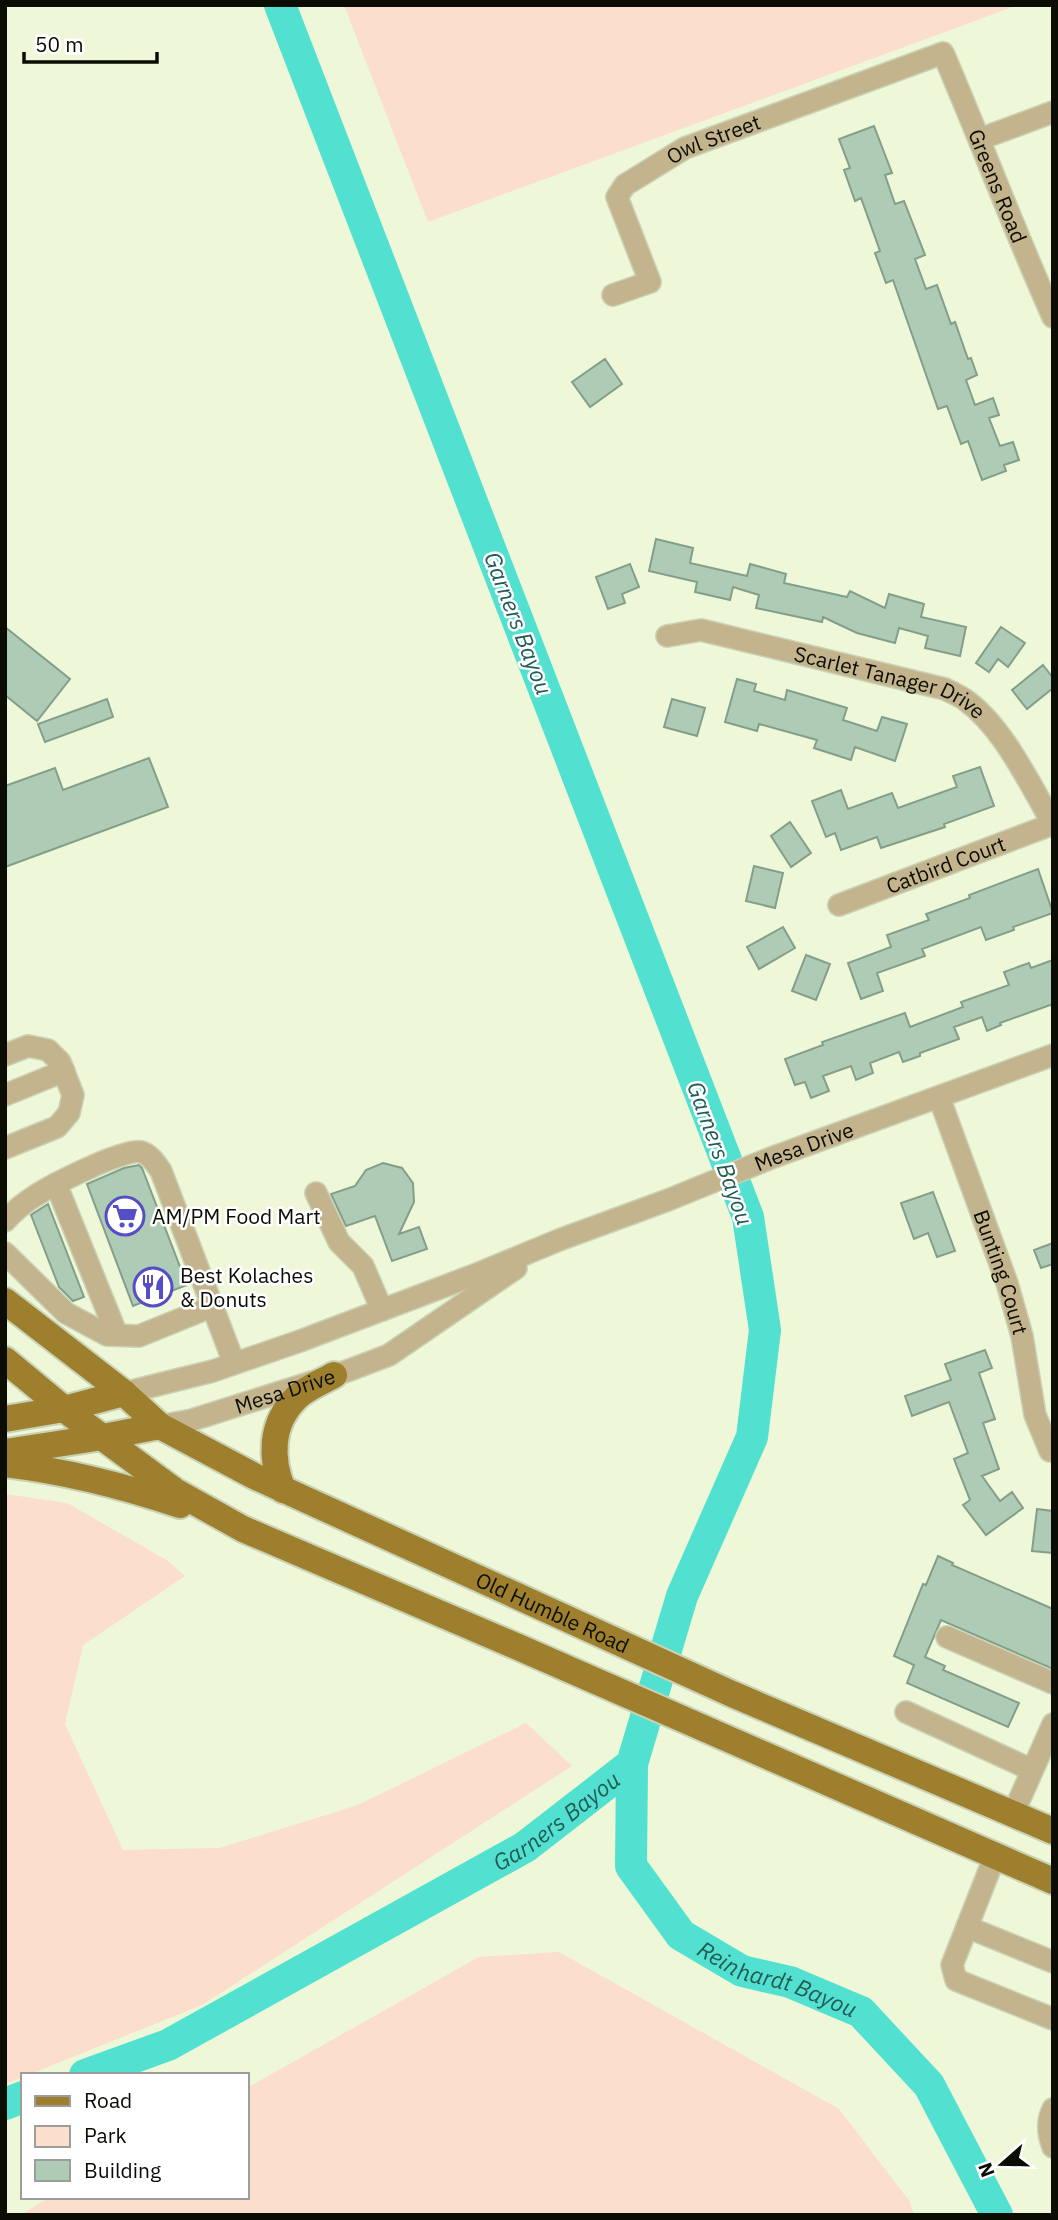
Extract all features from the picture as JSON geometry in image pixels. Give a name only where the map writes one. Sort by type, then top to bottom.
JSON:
[{"type":"main road","name":"Old Humble Road","points":[[5,1301],[124,1393],[160,1426],[283,1490],[732,1694],[1053,1831]]},
{"type":"main road","points":[[5,1360],[64,1409],[175,1491],[255,1534],[1053,1881]]},
{"type":"main road","points":[[283,1490],[273,1453],[276,1434],[284,1414],[297,1397],[334,1375]]},
{"type":"main road","points":[[5,1419],[64,1409],[124,1393]]},
{"type":"main road","name":"Mesa Drive","points":[[103,1437],[160,1426]]},
{"type":"main road","points":[[5,1452],[103,1437]]},
{"type":"main road","points":[[5,1464],[36,1468],[143,1492],[234,1523]]},
{"type":"main road","points":[[995,1856],[1013,1814]]},
{"type":"street","name":"Greens Road","points":[[943,53],[1053,317]]},
{"type":"street","name":"Owl Street","points":[[613,295],[650,282],[617,197],[625,185],[685,148],[943,53]]},
{"type":"street","points":[[981,139],[1053,112]]},
{"type":"street","name":"Scarlet Tanager Drive","points":[[667,636],[701,630],[945,689],[965,699],[989,722],[1053,824]]},
{"type":"street","name":"Catbird Court","points":[[839,905],[1053,824]]},
{"type":"street","points":[[5,1055],[28,1046],[48,1050],[60,1062],[73,1095],[69,1113],[57,1127],[5,1148]]},
{"type":"street","name":"Mesa Drive","points":[[124,1393],[213,1371],[382,1310],[771,1158],[1053,1055]]},
{"type":"street","points":[[5,1095],[64,1071]]},
{"type":"street","name":"Bunting Court","points":[[939,1097],[1007,1283],[1022,1336],[1035,1415],[1051,1451]]},
{"type":"street","points":[[5,1221],[35,1196],[122,1154],[139,1151],[150,1157],[161,1171],[234,1363]]},
{"type":"street","points":[[56,1184],[117,1335]]},
{"type":"street","points":[[316,1193],[339,1242],[363,1266],[382,1310]]},
{"type":"street","name":"Mesa Drive","points":[[160,1426],[192,1420],[389,1355],[559,1240]]},
{"type":"street","points":[[5,1253],[66,1313],[107,1335],[139,1336],[213,1306]]},
{"type":"street","points":[[29,1320],[47,1294]]},
{"type":"street","points":[[947,1637],[1053,1683]]},
{"type":"street","points":[[906,1712],[1032,1770]]},
{"type":"street","points":[[1013,1814],[1053,1724]]},
{"type":"street","points":[[995,1856],[952,1965],[956,1980],[1053,2019]]},
{"type":"street","points":[[967,1927],[1053,1962]]},
{"type":"street","points":[[1053,2109],[1048,2118],[1053,2147]]},
{"type":"green space","points":[[344,5],[1018,5],[428,222]]},
{"type":"green space","points":[[5,1494],[67,1503],[168,1561],[185,1576],[83,1645],[65,1724],[123,1850],[220,1848],[358,1805],[526,1723],[572,1766],[202,2005],[33,2073],[21,2073],[21,2078],[5,2084]]},
{"type":"green space","points":[[559,1952],[839,2109],[910,2202],[914,2215],[20,2215],[48,2199],[248,2199],[248,2087],[479,1957]]},
{"type":"building","points":[[874,126],[892,173],[885,175],[895,204],[904,201],[925,255],[915,259],[926,289],[937,285],[951,324],[955,322],[968,359],[971,358],[977,375],[966,380],[975,405],[993,398],[999,415],[989,418],[1000,446],[1013,442],[1019,460],[1004,465],[1006,471],[982,480],[968,441],[961,444],[947,406],[938,409],[893,280],[886,283],[875,253],[880,251],[861,198],[855,201],[844,170],[850,168],[839,139]]},
{"type":"building","points":[[605,359],[622,384],[590,407],[572,382]]},
{"type":"building","points":[[656,539],[693,548],[690,563],[747,576],[750,564],[786,574],[784,583],[847,597],[850,591],[885,608],[889,594],[924,604],[921,617],[966,627],[960,656],[925,648],[928,636],[899,628],[895,643],[857,633],[823,617],[822,622],[756,608],[759,595],[733,587],[730,600],[695,592],[697,582],[649,571]]},
{"type":"building","points":[[630,564],[639,587],[622,594],[625,603],[608,609],[596,577]]},
{"type":"building","points":[[5,627],[70,679],[37,721],[5,695]]},
{"type":"building","points":[[1001,627],[1025,643],[1008,667],[998,659],[989,672],[976,663]]},
{"type":"building","points":[[1043,665],[1053,678],[1053,688],[1027,709],[1012,690]]},
{"type":"building","points":[[737,679],[756,684],[754,691],[785,700],[787,690],[847,708],[843,720],[877,731],[882,717],[907,724],[895,761],[855,747],[851,760],[814,748],[817,740],[759,724],[757,731],[725,722]]},
{"type":"building","points":[[107,699],[113,717],[45,742],[38,724]]},
{"type":"building","points":[[672,699],[705,708],[697,736],[664,727]]},
{"type":"building","points":[[149,758],[168,807],[5,867],[5,786],[55,768],[63,790]]},
{"type":"building","points":[[980,767],[994,806],[944,824],[945,827],[881,848],[877,837],[841,850],[835,833],[826,837],[812,801],[841,790],[848,809],[892,793],[898,808],[957,787],[953,776]]},
{"type":"building","points":[[790,822],[811,853],[791,867],[771,836]]},
{"type":"building","points":[[754,866],[783,873],[775,908],[746,901]]},
{"type":"building","points":[[1038,869],[1053,913],[986,940],[981,927],[922,949],[925,956],[877,973],[883,991],[861,999],[848,963],[891,947],[887,935],[929,920],[926,914]]},
{"type":"building","points":[[783,927],[795,948],[759,969],[747,947]]},
{"type":"building","points":[[806,955],[830,964],[816,1000],[792,991]]},
{"type":"building","points":[[1053,960],[1053,1004],[1000,1023],[1001,1025],[987,1031],[982,1017],[954,1027],[959,1039],[903,1062],[899,1052],[870,1063],[873,1073],[856,1080],[851,1066],[823,1076],[829,1091],[811,1098],[805,1082],[795,1085],[785,1059],[823,1045],[822,1042],[905,1013],[910,1027],[963,1007],[961,1002],[1009,985],[1004,972],[1029,963],[1031,968]]},
{"type":"building","points":[[383,1163],[402,1168],[413,1183],[414,1202],[399,1234],[419,1227],[427,1249],[392,1261],[375,1216],[346,1226],[331,1194],[355,1186],[366,1170]]},
{"type":"building","points":[[139,1165],[187,1285],[133,1306],[87,1184],[124,1168]]},
{"type":"building","points":[[933,1192],[955,1251],[937,1257],[928,1233],[914,1239],[901,1203]]},
{"type":"building","points":[[48,1204],[84,1297],[73,1301],[59,1287],[31,1215]]},
{"type":"building","points":[[1053,1243],[1053,1264],[1041,1268],[1034,1250]]},
{"type":"building","points":[[985,1350],[992,1368],[979,1373],[995,1419],[983,1423],[999,1469],[982,1476],[1000,1501],[1012,1492],[1023,1508],[986,1535],[963,1505],[970,1500],[954,1459],[968,1453],[949,1402],[912,1416],[905,1396],[951,1380],[945,1364]]},
{"type":"building","points":[[1037,1509],[1053,1511],[1053,1553],[1032,1551]]},
{"type":"building","points":[[938,1556],[953,1563],[952,1565],[1053,1609],[1053,1669],[941,1620],[925,1657],[945,1666],[943,1670],[1019,1703],[1008,1727],[907,1683],[914,1665],[894,1656],[923,1584],[926,1585]]},
{"type":"waterway","name":"Garners Bayou","points":[[91,2073],[168,2045],[525,1847],[632,1764],[682,1596],[752,1437],[765,1330],[748,1217],[280,5]]},
{"type":"waterway","name":"Reinhardt Bayou","points":[[632,1764],[631,1866],[681,1935],[742,1971],[790,1982],[861,2012],[929,2085],[997,2215]]},
{"type":"waterway","name":"Garners Bayou","points":[[5,2104],[21,2098]]},
{"type":"place","name":"AM/PM Food Mart","points":[[125,1216]]},
{"type":"place","name":"Best Kolaches & Donuts","points":[[153,1287]]}]
